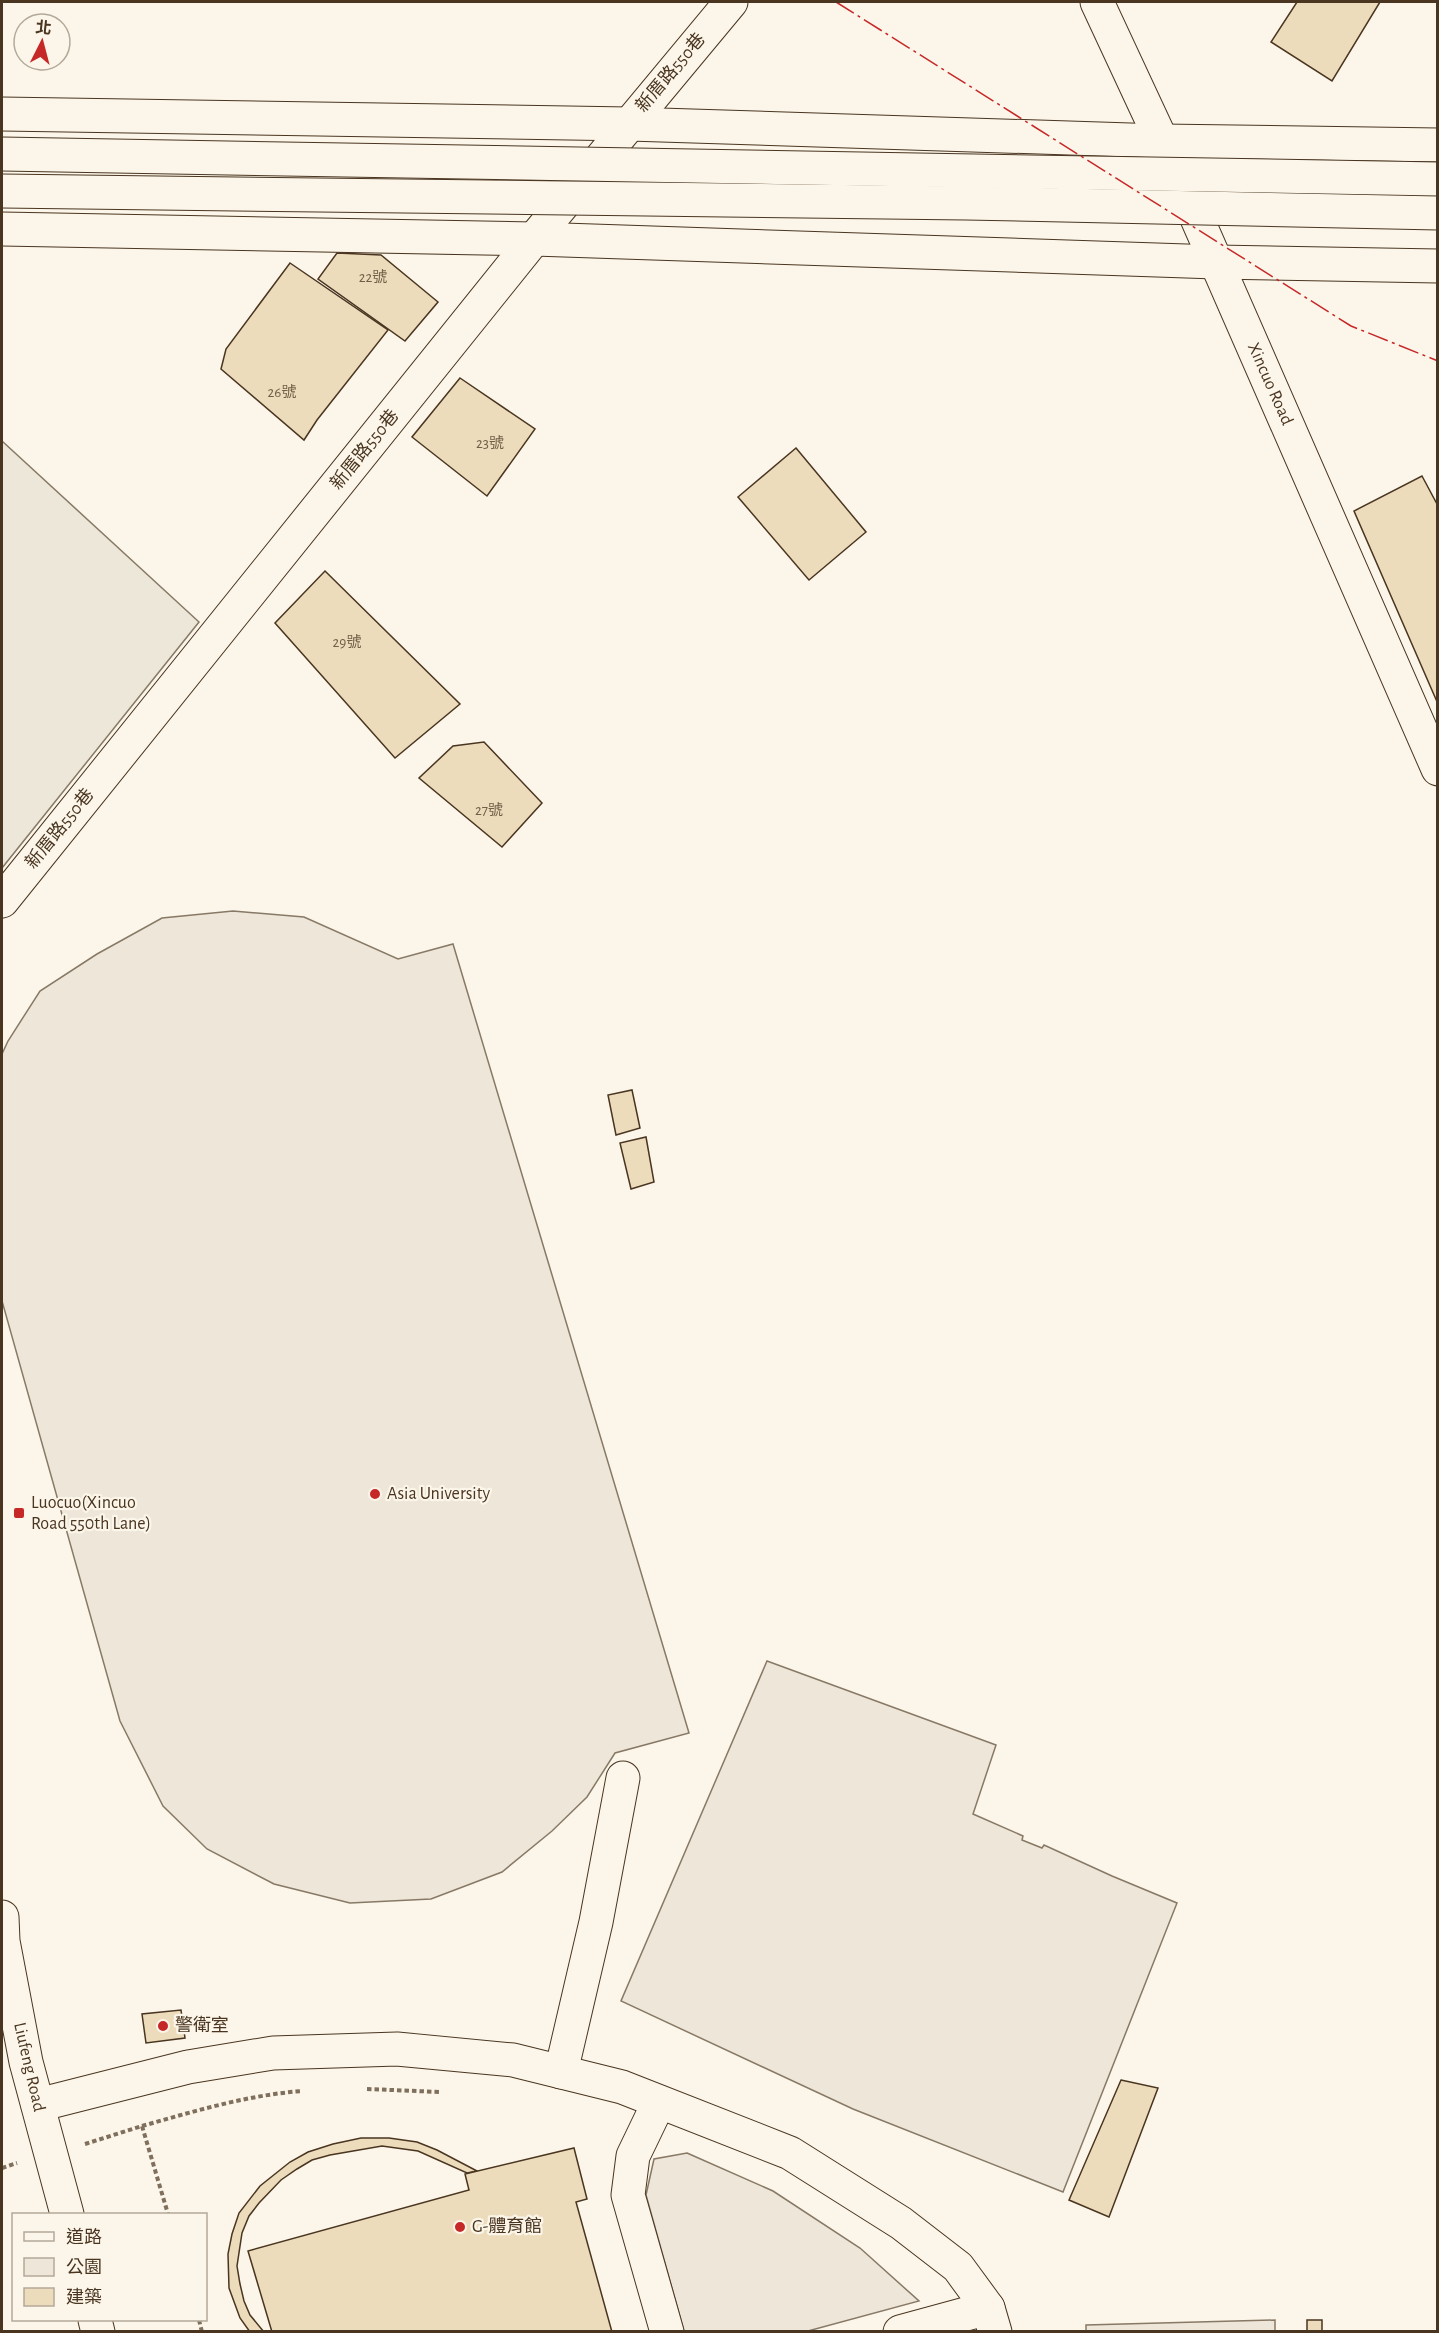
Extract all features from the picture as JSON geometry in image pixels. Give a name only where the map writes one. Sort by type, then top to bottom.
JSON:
[{"type":"main road","name":"新厝路550巷","points":[[2,902],[534,239],[731,2]]},
{"type":"main road","name":"Xincuo Road","points":[[1097,2],[1216,262],[1437,769]]},
{"type":"main road","points":[[2,114],[629,124],[1161,141],[1437,145]]},
{"type":"main road","points":[[2,154],[1437,179]]},
{"type":"main road","points":[[2,191],[966,203],[1437,213]]},
{"type":"main road","points":[[2,229],[534,239],[1216,262],[1437,266]]},
{"type":"main road","points":[[561,2072],[596,1922],[623,1778]]},
{"type":"main road","name":"Liufeng Road","points":[[2,1917],[12,2049],[38,2105],[67,2213]]},
{"type":"main road","points":[[38,2105],[188,2067],[273,2053],[397,2049],[513,2060],[622,2087],[790,2153],[800,2159],[901,2223],[957,2267],[991,2320],[900,2331]]},
{"type":"main road","points":[[659,2102],[633,2156],[628,2195],[667,2331]]},
{"type":"path","points":[[365,2089],[442,2092]]},
{"type":"path","points":[[2,2168],[202,2108],[276,2093],[309,2090]]},
{"type":"path","points":[[142,2126],[168,2213]]},
{"type":"green space","points":[[233,911],[304,917],[398,959],[453,944],[689,1733],[615,1753],[587,1797],[552,1831],[502,1872],[431,1899],[350,1903],[274,1884],[207,1849],[163,1806],[120,1721],[2,1301],[2,1054],[8,1041],[40,991],[97,954],[162,918]]},
{"type":"green space","points":[[767,1661],[996,1745],[973,1814],[1023,1836],[1022,1840],[1042,1848],[1044,1845],[1177,1903],[1063,2192],[853,2109],[621,2001]]},
{"type":"green space","points":[[687,2153],[773,2191],[860,2248],[919,2301],[808,2331],[684,2331],[646,2195],[654,2159]]},
{"type":"green space","points":[[1275,2320],[1275,2331],[1086,2331],[1086,2325]]},
{"type":"shaded area","points":[[2,441],[199,622],[2,868]]},
{"type":"building","points":[[1297,2],[1380,2],[1332,81],[1271,42]]},
{"type":"building","points":[[337,253],[381,255],[438,302],[405,341],[318,279]]},
{"type":"building","points":[[290,263],[388,330],[317,420],[304,440],[221,369],[226,349]]},
{"type":"building","points":[[460,378],[535,429],[487,496],[412,437]]},
{"type":"building","points":[[796,448],[866,532],[809,580],[738,497]]},
{"type":"building","points":[[1422,476],[1438,506],[1438,704],[1354,511]]},
{"type":"building","points":[[325,571],[460,704],[395,758],[275,623]]},
{"type":"building","points":[[484,742],[542,803],[502,847],[419,778],[453,746]]},
{"type":"building","points":[[632,1090],[640,1128],[616,1135],[608,1095]]},
{"type":"building","points":[[646,1137],[654,1182],[631,1189],[620,1143]]},
{"type":"building","name":"警衛室","points":[[181,2010],[185,2038],[146,2043],[142,2014]]},
{"type":"building","points":[[1121,2080],[1158,2088],[1109,2217],[1069,2200]]},
{"type":"building","points":[[361,2138],[389,2138],[417,2142],[477,2171],[467,2173],[418,2151],[382,2146],[312,2160],[281,2180],[249,2216],[242,2233],[237,2266],[240,2284],[250,2315],[264,2332],[250,2332],[240,2318],[229,2288],[228,2254],[239,2213],[260,2186],[290,2162],[308,2152]]},
{"type":"building","name":"G-體育館","points":[[574,2148],[587,2199],[576,2202],[612,2332],[272,2332],[248,2251],[469,2190],[465,2174]]},
{"type":"building","points":[[1307,2320],[1322,2320],[1322,2332],[1307,2332]]},
{"type":"power","points":[[836,2],[1351,326],[1438,361]]},
{"type":"place","name":"Asia University","points":[[375,1494]]},
{"type":"place","name":"Luocuo(Xincuo Road 550th Lane)","points":[[19,1513]]},
{"type":"place","name":"警衛室","points":[[163,2026]]},
{"type":"place","name":"G-體育館","points":[[460,2227]]}]
